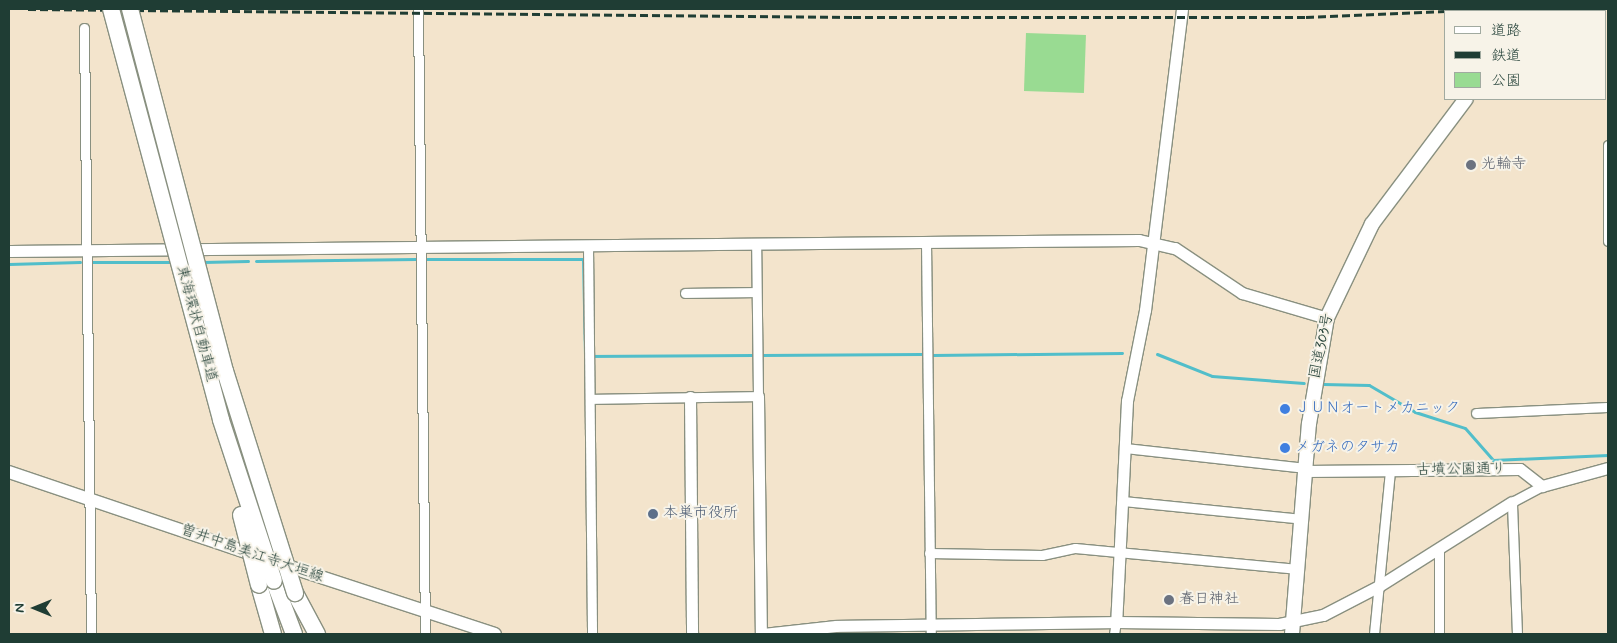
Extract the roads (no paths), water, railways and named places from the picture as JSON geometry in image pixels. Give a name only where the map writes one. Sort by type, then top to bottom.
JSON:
[{"type":"highway","name":"東海環状自動車道","points":[[111,9],[221,420],[267,583],[294,634]]},
{"type":"highway","name":"東海環状自動車道","points":[[130,9],[228,380],[295,593],[310,634]]},
{"type":"highway","name":"国道303号","points":[[1292,629],[1305,469],[1316,371],[1327,318],[1372,224],[1465,100]]},
{"type":"highway","points":[[267,583],[273,634]]},
{"type":"highway","points":[[295,593],[317,634]]},
{"type":"main road","name":"曽井中島美江寺大垣線","points":[[9,472],[495,634]]},
{"type":"street","points":[[418,9],[425,634]]},
{"type":"street","points":[[1114,634],[1128,392],[1154,242],[1182,9]]},
{"type":"street","points":[[84,28],[85,250],[91,498],[91,634]]},
{"type":"street","points":[[1608,145],[1608,241]]},
{"type":"street","points":[[926,242],[931,629]]},
{"type":"street","points":[[9,252],[756,243],[1154,242],[1182,252],[1242,293],[1327,318]]},
{"type":"street","points":[[756,243],[762,634],[836,626],[931,629],[1116,622],[1292,629],[1379,586],[1512,502],[1542,486],[1608,468]]},
{"type":"street","points":[[588,246],[592,634]]},
{"type":"street","points":[[685,293],[756,292]]},
{"type":"street","points":[[590,398],[758,396]]},
{"type":"street","points":[[690,397],[692,634]]},
{"type":"street","points":[[1476,413],[1608,407]]},
{"type":"street","points":[[1125,448],[1305,469]]},
{"type":"street","name":"古墳公園通り","points":[[1305,469],[1390,472],[1520,469],[1542,486]]},
{"type":"street","points":[[1374,634],[1390,472]]},
{"type":"street","points":[[1123,501],[1302,518]]},
{"type":"street","points":[[1512,502],[1517,634]]},
{"type":"street","points":[[929,553],[1042,555],[1075,548],[1298,570]]},
{"type":"street","points":[[1439,549],[1439,634]]},
{"type":"waterway","points":[[256,261],[416,259]]},
{"type":"waterway","points":[[427,259],[583,259],[585,356],[753,355]]},
{"type":"waterway","points":[[203,262],[248,261]]},
{"type":"waterway","points":[[9,264],[80,262]]},
{"type":"waterway","points":[[90,262],[174,262]]},
{"type":"waterway","points":[[933,355],[1122,353]]},
{"type":"waterway","points":[[762,355],[921,354]]},
{"type":"waterway","points":[[1157,354],[1212,376],[1304,383]]},
{"type":"waterway","points":[[1323,384],[1369,385],[1415,412],[1465,428],[1493,460],[1608,455]]},
{"type":"railway","points":[[28,9],[853,17],[1306,17],[1444,11]]},
{"type":"railway","points":[[1477,10],[1507,9]]},
{"type":"place","name":"光輪寺","points":[[1471,165]]},
{"type":"place","name":"ＪＵＮオートメカニック","points":[[1285,409]]},
{"type":"place","name":"メガネのタサカ","points":[[1285,448]]},
{"type":"place","name":"本巣市役所","points":[[653,514]]},
{"type":"place","name":"春日神社","points":[[1169,600]]}]
